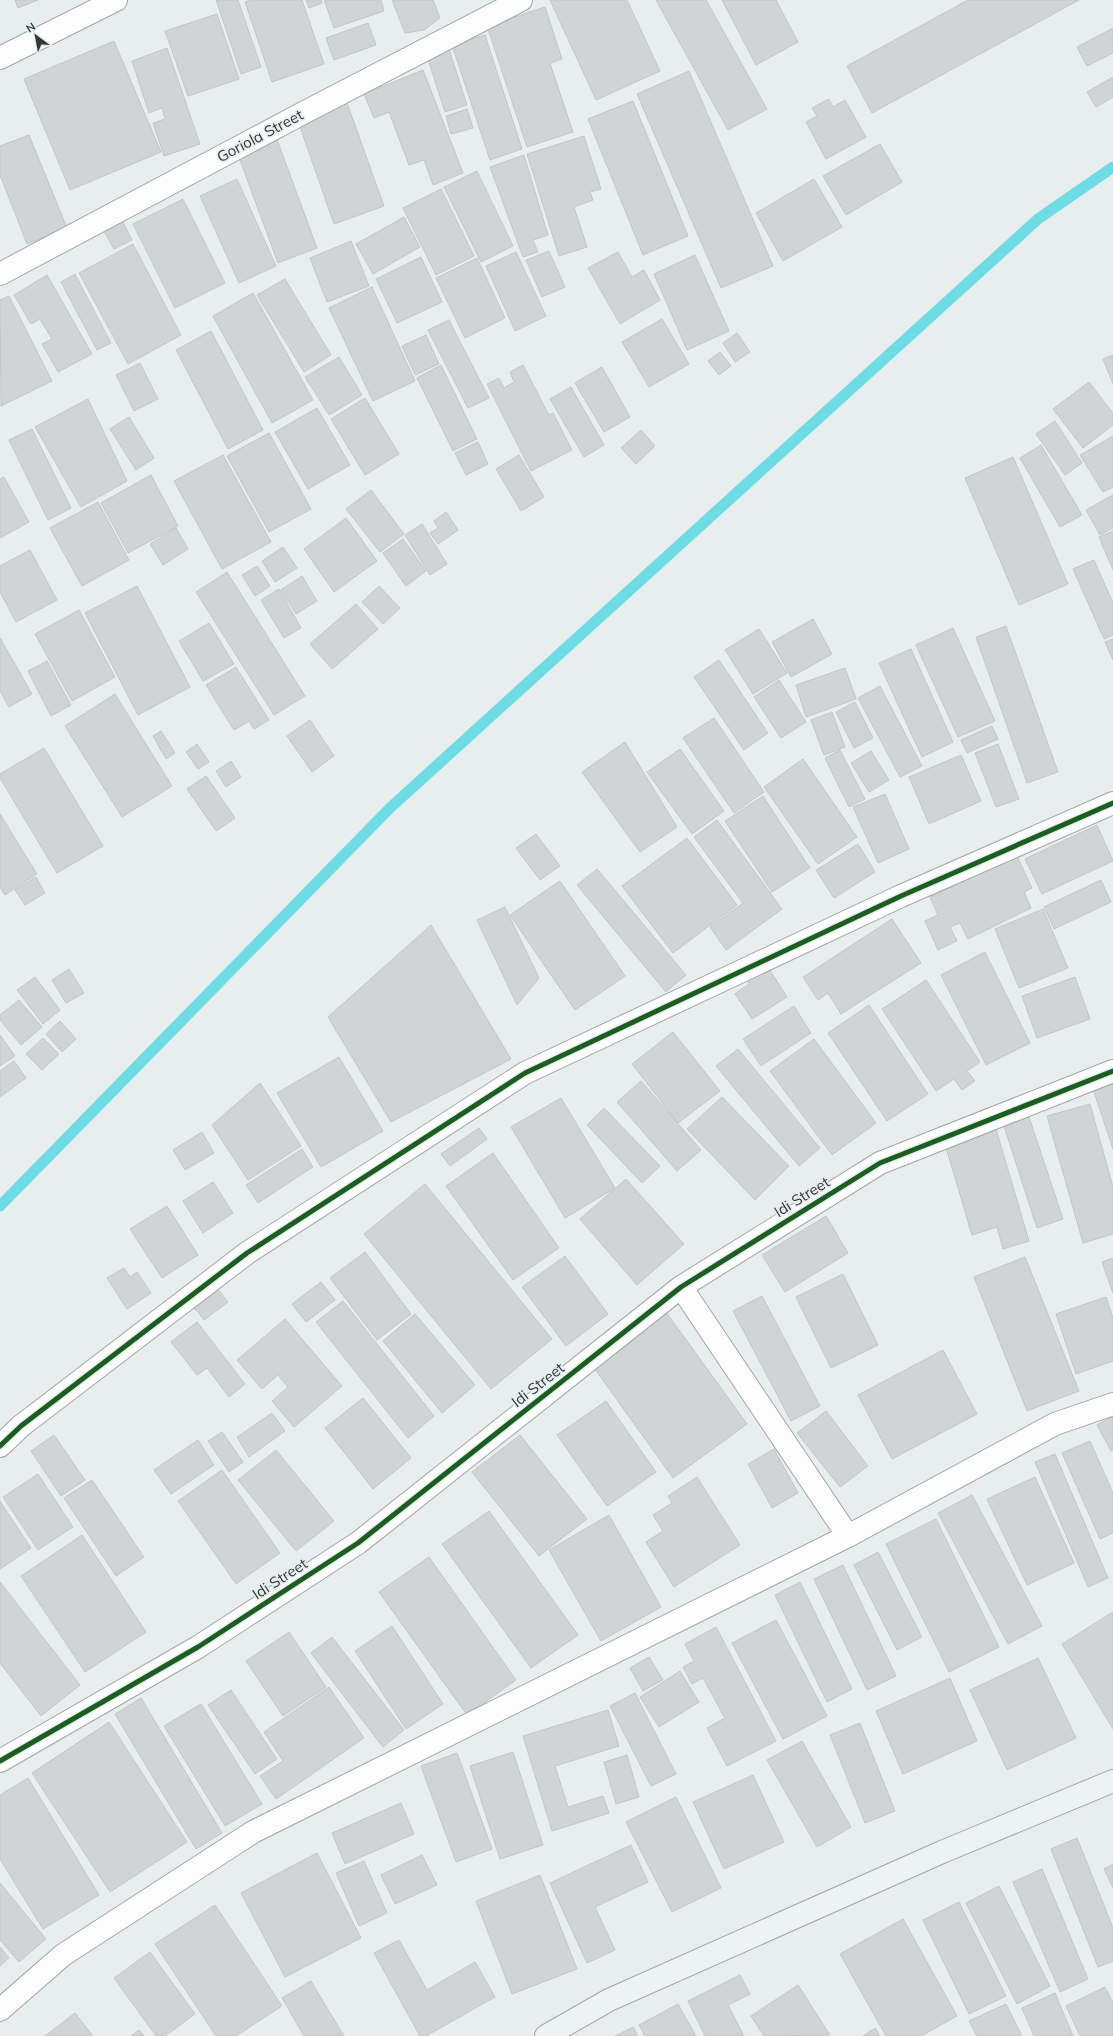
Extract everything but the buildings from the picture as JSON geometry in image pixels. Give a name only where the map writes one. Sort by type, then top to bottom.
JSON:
[{"type":"main road","points":[[546,2036],[609,2000],[942,1852],[1113,1781]]},
{"type":"street","points":[[0,58],[116,0]]},
{"type":"street","name":"Goriola Street","points":[[0,274],[305,112],[521,0]]},
{"type":"street","points":[[0,1446],[21,1426],[247,1253],[525,1073],[901,896],[1113,802]]},
{"type":"street","name":"Idi Street","points":[[0,1762],[198,1647],[358,1544],[680,1287],[880,1163],[1113,1071]]},
{"type":"street","points":[[680,1287],[848,1536]]},
{"type":"street","points":[[0,2010],[63,1955],[253,1832],[848,1536],[1055,1424],[1113,1404]]},
{"type":"waterway","points":[[0,1206],[390,808],[1038,219],[1113,167]]},
{"type":"cycle path","points":[[0,1446],[21,1426],[247,1253],[525,1073],[901,896],[1113,803]]},
{"type":"cycle path","points":[[0,1761],[198,1647],[358,1543],[681,1287],[880,1163],[1113,1071]]}]
